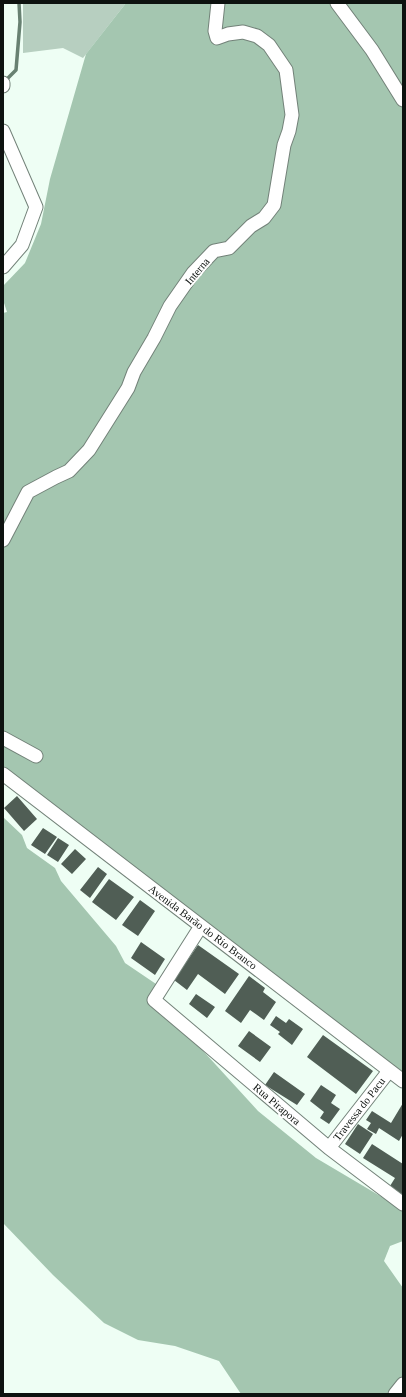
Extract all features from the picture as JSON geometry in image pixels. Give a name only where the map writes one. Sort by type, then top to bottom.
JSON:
[{"type":"street","name":"Interna","points":[[3,540],[28,492],[56,476],[69,471],[90,450],[125,394],[134,372],[154,338],[170,306],[193,273],[214,251],[229,248],[251,226],[264,218],[274,205],[284,145],[289,131],[292,115],[286,70],[269,45],[257,36],[243,32],[228,34],[217,38],[215,31],[218,3]]},
{"type":"street","points":[[337,3],[342,12],[372,50],[403,100]]},
{"type":"street","points":[[3,131],[36,207],[22,245],[3,267]]},
{"type":"street","points":[[3,738],[36,756]]},
{"type":"street","name":"Avenida Barão do Rio Branco","points":[[3,774],[403,1081]]},
{"type":"street","name":"Rua Pirapora","points":[[201,926],[154,1000],[329,1148],[403,1204]]},
{"type":"street","name":"Travessa do Pacu","points":[[329,1148],[390,1071]]},
{"type":"street","points":[[395,1394],[403,1384]]},
{"type":"green space","points":[[23,3],[126,3],[83,58],[63,48],[23,53]]},
{"type":"green space","points":[[126,3],[403,3],[403,1077],[3,771],[3,313],[7,312],[3,300],[3,286],[25,263],[41,224],[50,179],[86,54]]},
{"type":"green space","points":[[3,817],[22,835],[27,848],[55,868],[61,881],[116,946],[125,963],[159,986],[149,1003],[184,1030],[258,1111],[316,1158],[392,1203],[403,1206],[403,1241],[390,1246],[384,1261],[403,1288],[403,1394],[241,1394],[219,1361],[175,1346],[138,1340],[104,1323],[53,1275],[3,1223]]},
{"type":"building","points":[[17,796],[37,819],[24,831],[4,808]]},
{"type":"building","points":[[43,828],[57,837],[45,854],[31,845]]},
{"type":"building","points":[[58,838],[69,845],[58,862],[47,855]]},
{"type":"building","points":[[75,849],[86,859],[72,874],[61,864]]},
{"type":"building","points":[[98,867],[107,874],[90,898],[80,890]]},
{"type":"building","points":[[109,879],[134,897],[116,920],[92,902]]},
{"type":"building","points":[[140,900],[155,911],[138,936],[122,925]]},
{"type":"building","points":[[141,942],[165,959],[155,975],[131,958]]},
{"type":"building","points":[[198,945],[239,974],[225,994],[198,974],[187,990],[174,980]]},
{"type":"building","points":[[249,976],[265,988],[263,992],[276,1002],[264,1020],[250,1010],[241,1023],[225,1011]]},
{"type":"building","points":[[196,994],[215,1007],[207,1018],[189,1004]]},
{"type":"building","points":[[276,1016],[286,1023],[289,1019],[303,1029],[292,1045],[278,1034],[280,1032],[270,1025]]},
{"type":"building","points":[[249,1031],[271,1047],[260,1062],[238,1046]]},
{"type":"building","points":[[323,1035],[373,1071],[356,1094],[307,1057]]},
{"type":"building","points":[[274,1072],[305,1094],[297,1105],[265,1085]]},
{"type":"building","points":[[321,1085],[336,1095],[331,1103],[340,1109],[329,1124],[320,1118],[324,1112],[310,1101]]},
{"type":"building","points":[[403,1103],[403,1134],[399,1141],[379,1128],[376,1134],[367,1129],[371,1123],[366,1120],[372,1111],[391,1123]]},
{"type":"building","points":[[358,1124],[373,1134],[360,1154],[345,1144]]},
{"type":"building","points":[[372,1144],[403,1164],[403,1195],[390,1186],[395,1178],[363,1158]]},
{"type":"waterway","points":[[5,81],[16,70],[20,22],[19,3]]}]
